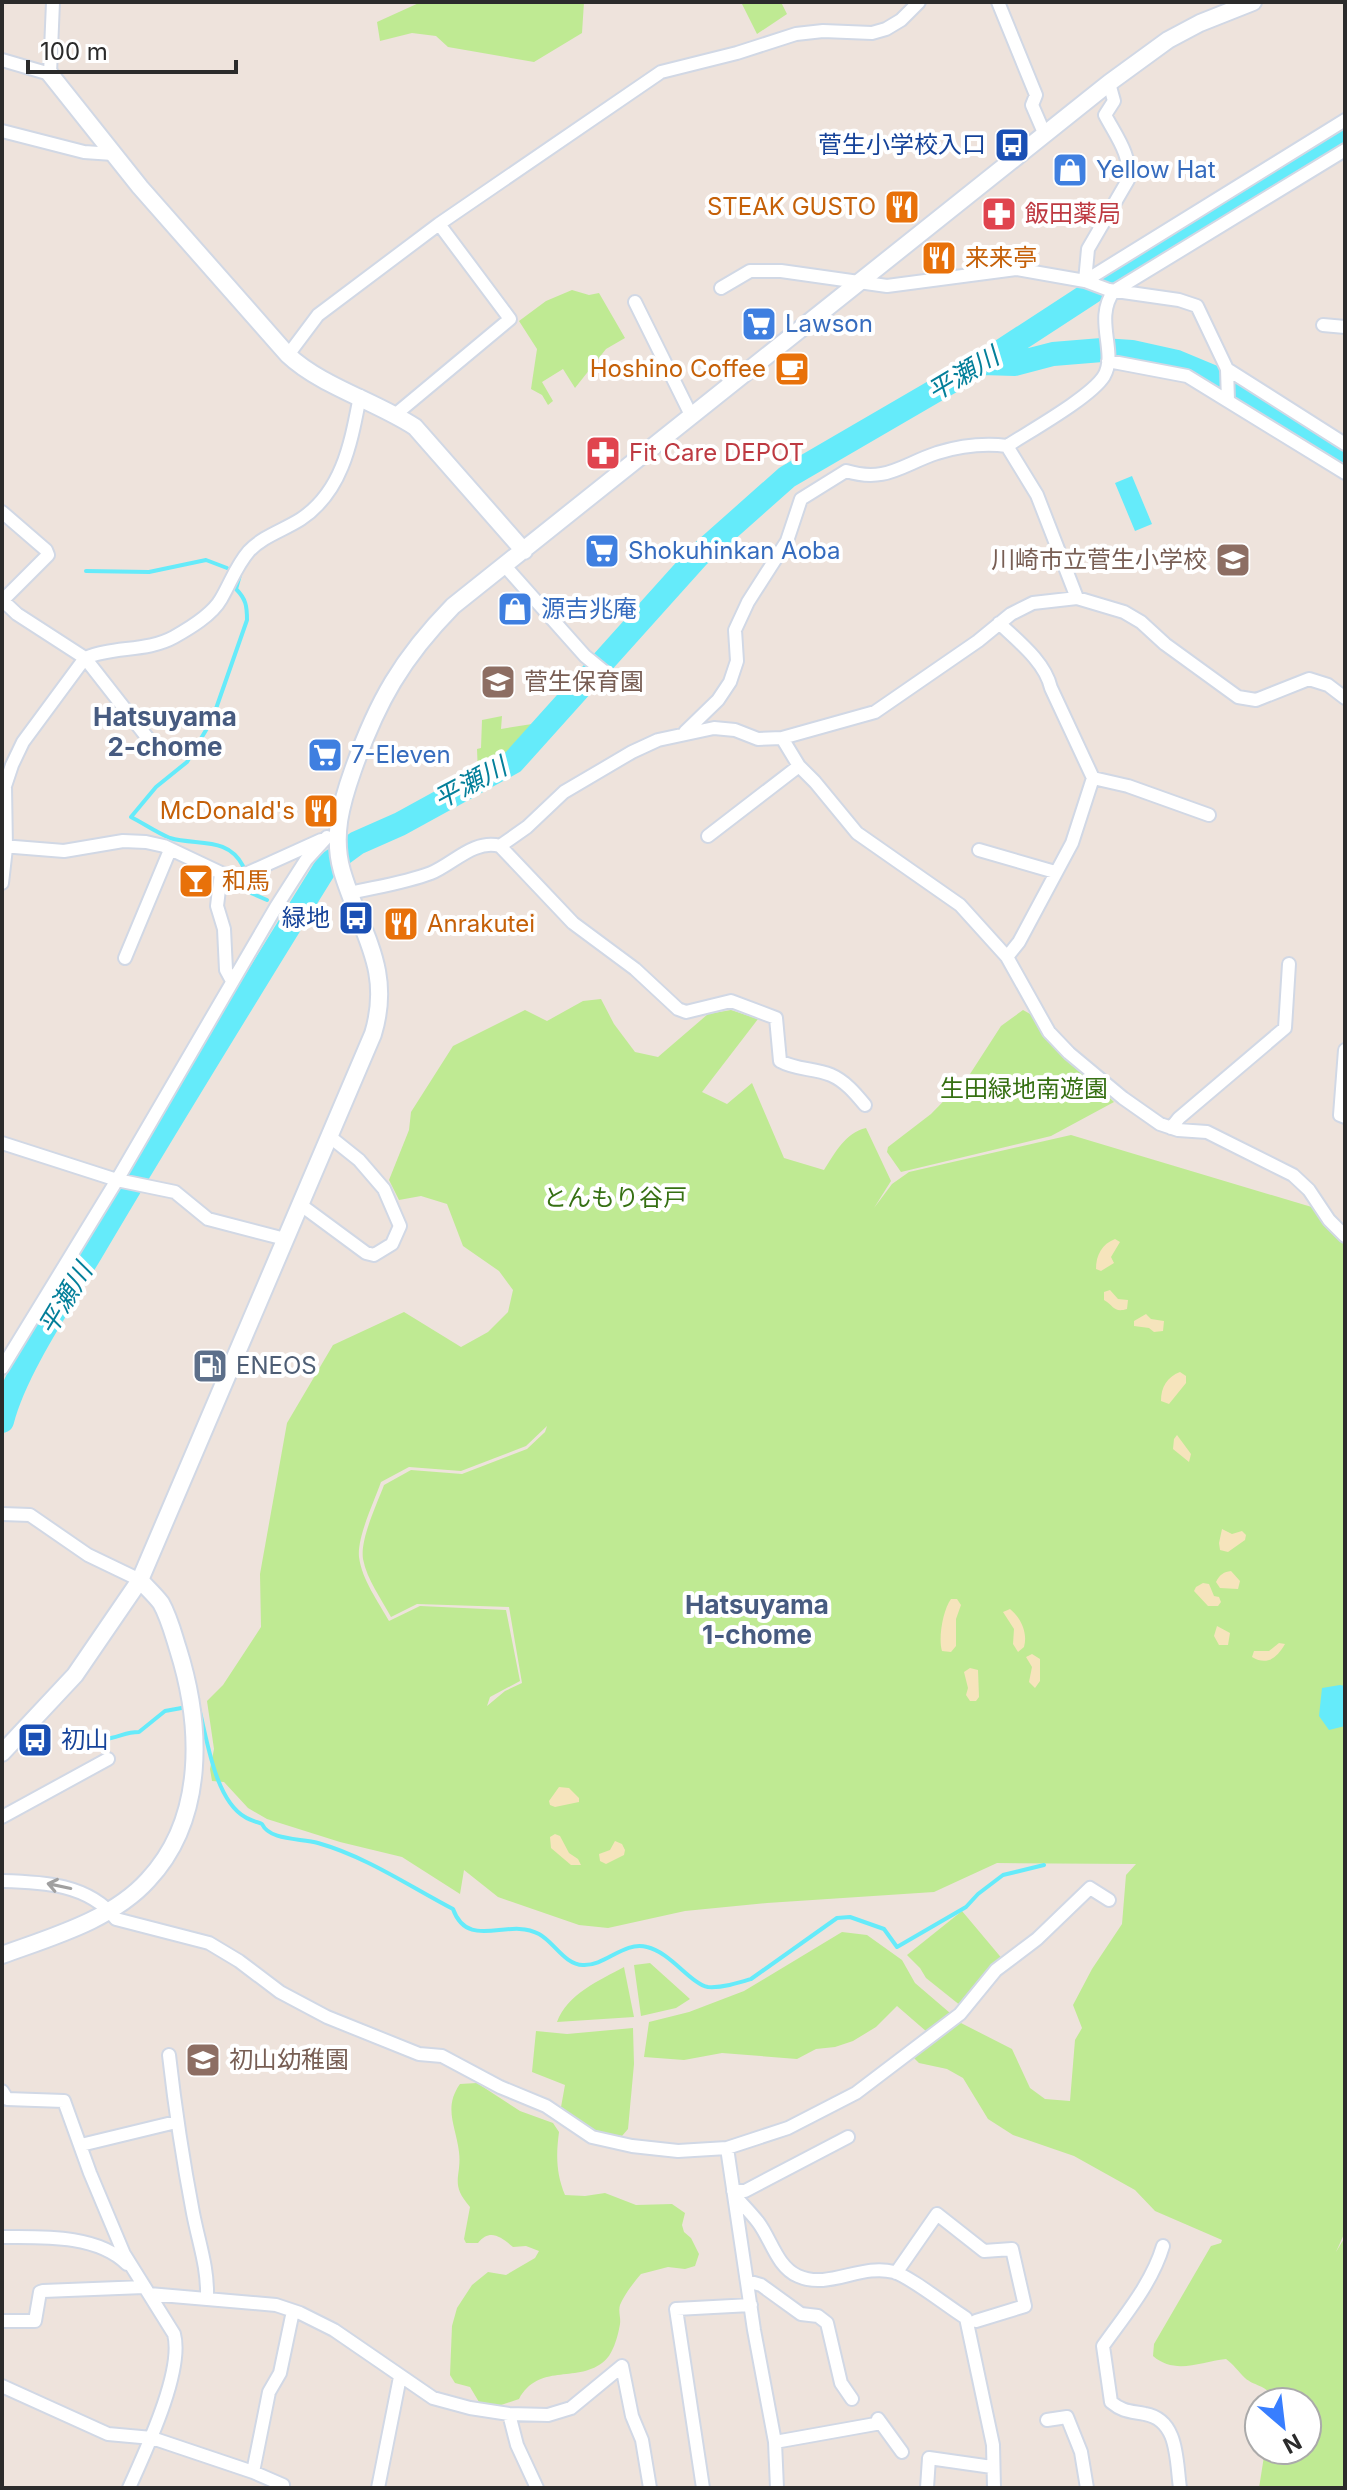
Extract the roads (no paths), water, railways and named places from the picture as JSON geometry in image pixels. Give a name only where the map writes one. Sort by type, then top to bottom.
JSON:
[{"type":"street","points":[[50,74],[53,2]]},
{"type":"street","points":[[288,355],[318,315],[439,224],[661,72],[796,34],[823,31],[872,33],[901,20],[919,2]]},
{"type":"street","points":[[998,2],[1036,95],[1032,105],[1045,135]]},
{"type":"street","points":[[2,1753],[75,1675],[140,1580],[373,1034],[381,999],[375,959],[341,866],[334,836],[364,738],[382,697],[410,654],[453,606],[862,283],[1109,83],[1168,40],[1200,23],[1253,2]]},
{"type":"street","points":[[2,60],[50,74],[113,154],[288,355],[303,368],[396,414],[415,427],[524,551]]},
{"type":"street","points":[[1086,282],[1088,249],[1128,180],[1130,168],[1127,156],[1105,115],[1114,101],[1109,83]]},
{"type":"street","points":[[1086,282],[1345,120]]},
{"type":"street","points":[[2,131],[84,152],[113,154]]},
{"type":"street","points":[[685,732],[718,700],[730,682],[737,661],[735,630],[748,602],[787,541],[801,499],[846,471],[868,478],[950,450],[989,444],[1007,446],[1086,393],[1104,375],[1108,361],[1105,303],[1112,290],[1345,150]]},
{"type":"street","points":[[1272,165],[1284,187]]},
{"type":"street","points":[[396,414],[510,319],[439,224]]},
{"type":"street","points":[[721,288],[750,271],[781,271],[887,286],[1016,269],[1112,290],[1179,300],[1197,306],[1227,369],[1228,401]]},
{"type":"street","points":[[635,302],[692,417]]},
{"type":"street","points":[[1323,325],[1345,327]]},
{"type":"street","points":[[1108,361],[1187,376],[1345,473]]},
{"type":"street","points":[[1227,369],[1345,444]]},
{"type":"street","points":[[2,883],[5,786],[23,742],[85,658],[154,645],[172,638],[221,600],[236,568],[251,550],[310,513],[326,497],[349,450],[360,396]]},
{"type":"street","points":[[1007,446],[1037,495],[1077,598]]},
{"type":"street","points":[[2,512],[48,555],[2,600],[17,614],[85,658],[157,750]]},
{"type":"street","points":[[505,566],[589,659],[605,672]]},
{"type":"street","points":[[350,893],[431,873],[478,846],[500,846],[527,827],[564,792],[658,740],[714,728],[735,730],[758,739],[782,738],[875,712],[978,641],[1011,614],[1033,603],[1077,598],[1124,612],[1238,697],[1256,700],[1309,679],[1328,685],[1345,698]]},
{"type":"street","points":[[999,623],[1048,677],[1093,778],[1072,843],[1019,942],[1007,957]]},
{"type":"street","points":[[782,738],[799,766],[857,833],[960,905],[1007,957],[1049,1032],[1069,1053],[1145,1115],[1171,1128],[1207,1132],[1293,1175],[1309,1190],[1329,1220],[1345,1236]]},
{"type":"street","points":[[708,836],[799,766]]},
{"type":"street","points":[[1093,778],[1128,786],[1209,815]]},
{"type":"street","points":[[4,847],[64,851],[123,841],[146,842],[221,873],[239,877],[334,836]]},
{"type":"street","points":[[2,1368],[120,1180],[291,883],[306,860],[334,836]]},
{"type":"street","points":[[1014,860],[1018,845]]},
{"type":"street","points":[[500,846],[573,923],[635,969],[678,1009],[686,1012],[731,1001],[776,1018],[780,1061],[788,1066],[829,1074],[846,1084],[865,1105]]},
{"type":"street","points":[[125,958],[170,850]]},
{"type":"street","points":[[979,850],[1055,872]]},
{"type":"street","points":[[221,873],[217,906],[224,929],[226,970],[232,981]]},
{"type":"street","points":[[1171,1128],[1285,1028],[1289,964]]},
{"type":"street","points":[[1345,1050],[1340,1115],[1345,1117]]},
{"type":"street","points":[[301,1205],[366,1253],[374,1255],[392,1244],[400,1226],[384,1189],[359,1160],[329,1136]]},
{"type":"street","points":[[2,1143],[120,1180],[175,1192],[208,1219],[285,1239]]},
{"type":"street","points":[[2,1514],[30,1515],[88,1555],[140,1580],[159,1600],[167,1614],[189,1684],[195,1742],[194,1775],[180,1833],[164,1861],[146,1883],[109,1911],[2,1955]]},
{"type":"street","points":[[2,1817],[108,1759]]},
{"type":"street","points":[[2,1881],[66,1886],[109,1911],[116,1919],[209,1943],[280,1992],[327,2017],[419,2054],[442,2056],[500,2087],[546,2106],[592,2137],[632,2146],[678,2151],[727,2148],[788,2128],[856,2093],[960,2014],[996,1970],[1037,1939],[1090,1888],[1109,1900]]},
{"type":"street","points":[[169,2055],[176,2122],[194,2220],[208,2275],[207,2298]]},
{"type":"street","points":[[2,2091],[7,2099],[16,2101],[64,2101],[110,2222],[132,2269],[174,2334],[176,2361],[152,2438],[129,2488]]},
{"type":"street","points":[[81,2145],[176,2122]]},
{"type":"street","points":[[733,2193],[745,2191],[848,2137]]},
{"type":"street","points":[[727,2148],[775,2442],[777,2488]]},
{"type":"street","points":[[733,2193],[758,2222],[783,2264],[796,2276],[820,2282],[850,2273],[878,2270],[896,2273],[966,2318],[993,2445],[994,2488]]},
{"type":"street","points":[[896,2273],[937,2214],[984,2251],[1012,2249],[1025,2306],[976,2321]]},
{"type":"street","points":[[2,2237],[65,2239],[89,2244],[120,2257],[132,2269]]},
{"type":"street","points":[[1163,2246],[1139,2294],[1103,2346],[1111,2402],[1122,2412],[1155,2416],[1167,2425],[1173,2437],[1180,2488]]},
{"type":"street","points":[[747,2281],[761,2285],[801,2314],[818,2316],[827,2323],[841,2383],[852,2399]]},
{"type":"street","points":[[2,2321],[32,2323],[43,2291],[146,2291],[276,2305],[334,2330],[433,2398],[509,2414],[548,2415],[571,2408],[622,2366],[632,2416],[642,2440],[650,2488]]},
{"type":"street","points":[[703,2488],[676,2309],[751,2305]]},
{"type":"street","points":[[253,2472],[269,2392],[280,2373],[293,2311]]},
{"type":"street","points":[[378,2488],[400,2377]]},
{"type":"street","points":[[2,2386],[108,2434],[152,2438],[253,2472],[283,2485],[283,2488]]},
{"type":"street","points":[[509,2414],[517,2445],[537,2488]]},
{"type":"street","points":[[1047,2420],[1067,2417],[1081,2452],[1087,2488]]},
{"type":"street","points":[[775,2442],[879,2420],[902,2452]]},
{"type":"street","points":[[927,2488],[927,2458],[992,2467]]},
{"type":"water","points":[[1132,476],[1152,524],[1135,531],[1115,483]]},
{"type":"water","points":[[1345,1686],[1345,1726],[1329,1730],[1319,1716],[1322,1688]]},
{"type":"waterway","name":"平瀬川","points":[[2,1421],[19,1377],[43,1331],[327,865],[357,843],[400,824],[513,762],[698,556],[787,477],[983,363],[1118,275],[1192,233],[1345,136]]},
{"type":"waterway","points":[[983,363],[1015,364],[1053,354],[1102,350],[1132,352],[1177,362],[1249,392],[1345,453]]},
{"type":"waterway","points":[[86,571],[149,572],[206,560],[227,568]]},
{"type":"waterway","points":[[240,575],[236,589],[245,603],[247,620],[212,720],[187,762],[156,787],[131,817],[170,838],[220,846],[229,850],[243,866]]},
{"type":"waterway","points":[[245,886],[251,893],[267,900]]},
{"type":"waterway","points":[[288,909],[297,913]]},
{"type":"waterway","points":[[75,1738],[107,1739],[139,1732],[165,1711],[187,1707]]},
{"type":"waterway","points":[[199,1708],[219,1783],[235,1809],[245,1817],[279,1836],[318,1843],[371,1864],[453,1909],[468,1928],[479,1931],[527,1930],[539,1934],[577,1964],[599,1962],[630,1947],[647,1947],[664,1955],[701,1985],[730,1985],[751,1979],[837,1918],[850,1917],[884,1929],[897,1947],[966,1907],[1003,1875],[1044,1865]]},
{"type":"place","name":"菅生小学校入口","points":[[1012,145]]},
{"type":"place","name":"Yellow Hat","points":[[1070,170]]},
{"type":"place","name":"STEAK GUSTO","points":[[902,207]]},
{"type":"place","name":"飯田薬局","points":[[999,214]]},
{"type":"place","name":"来来亭","points":[[939,258]]},
{"type":"place","name":"Lawson","points":[[759,324]]},
{"type":"place","name":"Hoshino Coffee","points":[[792,369]]},
{"type":"place","name":"Fit Care DEPOT","points":[[603,453]]},
{"type":"place","name":"Shokuhinkan Aoba","points":[[602,551]]},
{"type":"place","name":"川崎市立菅生小学校","points":[[1233,560]]},
{"type":"place","name":"源吉兆庵","points":[[515,609]]},
{"type":"place","name":"菅生保育園","points":[[498,682]]},
{"type":"place","name":"7-Eleven","points":[[325,755]]},
{"type":"place","name":"McDonald's","points":[[321,811]]},
{"type":"place","name":"和馬","points":[[196,881]]},
{"type":"place","name":"緑地","points":[[356,918]]},
{"type":"place","name":"Anrakutei","points":[[401,924]]},
{"type":"place","name":"ENEOS","points":[[210,1366]]},
{"type":"place","name":"初山","points":[[35,1740]]},
{"type":"place","name":"初山幼稚園","points":[[203,2060]]},
{"type":"district","name":"Hatsuyama 2-chome","points":[[165,732]]},
{"type":"district","name":"Hatsuyama 1-chome","points":[[757,1620]]},
{"type":"park label","name":"生田緑地南遊園","points":[[1024,1089]]},
{"type":"park label","name":"とんもり谷戸","points":[[615,1198]]}]
